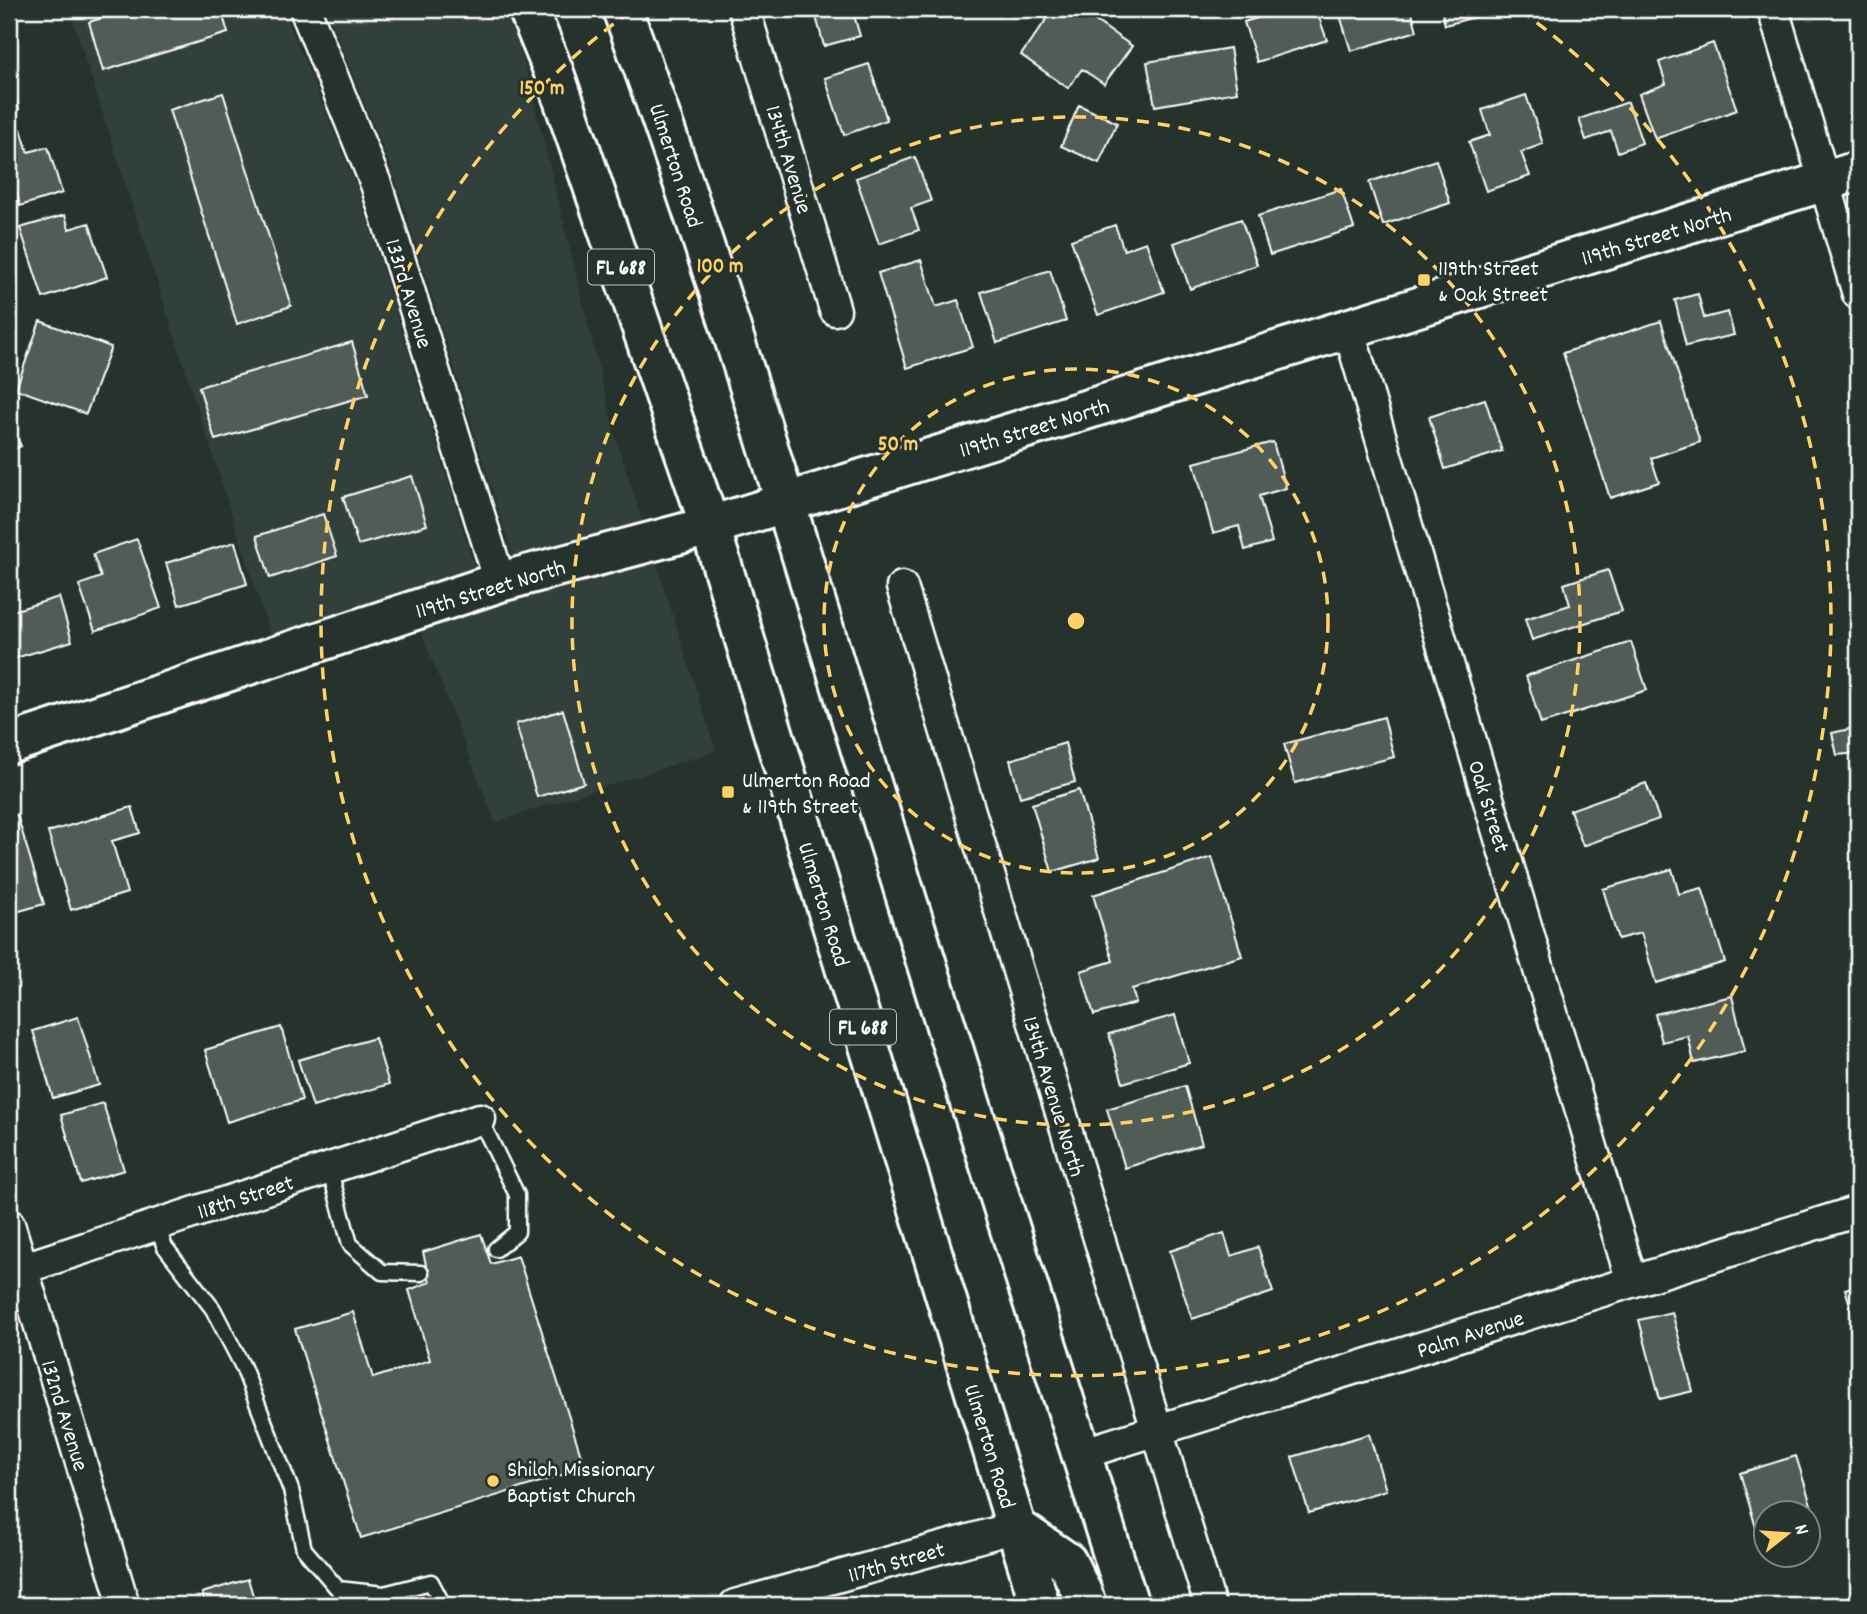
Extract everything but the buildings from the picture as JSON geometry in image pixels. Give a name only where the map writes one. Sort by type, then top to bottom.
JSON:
[{"type":"main road","name":"Ulmerton Road","points":[[528,9],[553,70],[710,526],[1040,1605]]},
{"type":"main road","name":"Ulmerton Road","points":[[622,9],[659,108],[785,503],[990,1172],[1129,1605]]},
{"type":"main road","name":"119th Street North","points":[[9,744],[500,582],[710,526],[1841,177]]},
{"type":"main road","points":[[1016,1527],[1068,1562],[1088,1605]]},
{"type":"street","name":"133rd Avenue","points":[[304,9],[376,184],[500,582]]},
{"type":"street","name":"134th Avenue","points":[[744,9],[835,310]]},
{"type":"street","points":[[1773,9],[1841,177],[1858,293]]},
{"type":"street","name":"Oak Street","points":[[1349,331],[1632,1282]]},
{"type":"street","name":"134th Avenue North","points":[[902,587],[1210,1605]]},
{"type":"street","name":"118th Street","points":[[15,1271],[480,1119]]},
{"type":"street","name":"Palm Avenue","points":[[1081,1454],[1156,1433],[1858,1211]]},
{"type":"street","name":"132nd Avenue","points":[[9,1224],[15,1271],[124,1605]]},
{"type":"street","name":"117th Street","points":[[736,1605],[1016,1527]]},
{"type":"lane","points":[[480,1119],[517,1195],[517,1232],[496,1249]]},
{"type":"lane","points":[[329,1168],[350,1244],[382,1272],[421,1273]]},
{"type":"lane","points":[[156,1225],[165,1247],[213,1309],[243,1367],[292,1490],[304,1549],[338,1589],[384,1594],[431,1582],[443,1605]]},
{"type":"shaded area","points":[[69,9],[283,9],[358,190],[476,572],[272,639]]},
{"type":"shaded area","points":[[326,9],[505,9],[524,61],[616,439],[644,526],[514,560],[395,178]]},
{"type":"shaded area","points":[[655,559],[716,751],[495,822],[421,632],[402,633],[505,599]]},
{"type":"place","name":"119th Street & Oak Street","points":[[1424,280]]},
{"type":"place","name":"Ulmerton Road & 119th Street","points":[[728,792]]},
{"type":"place","name":"Shiloh Missionary Baptist Church","points":[[493,1481]]}]
